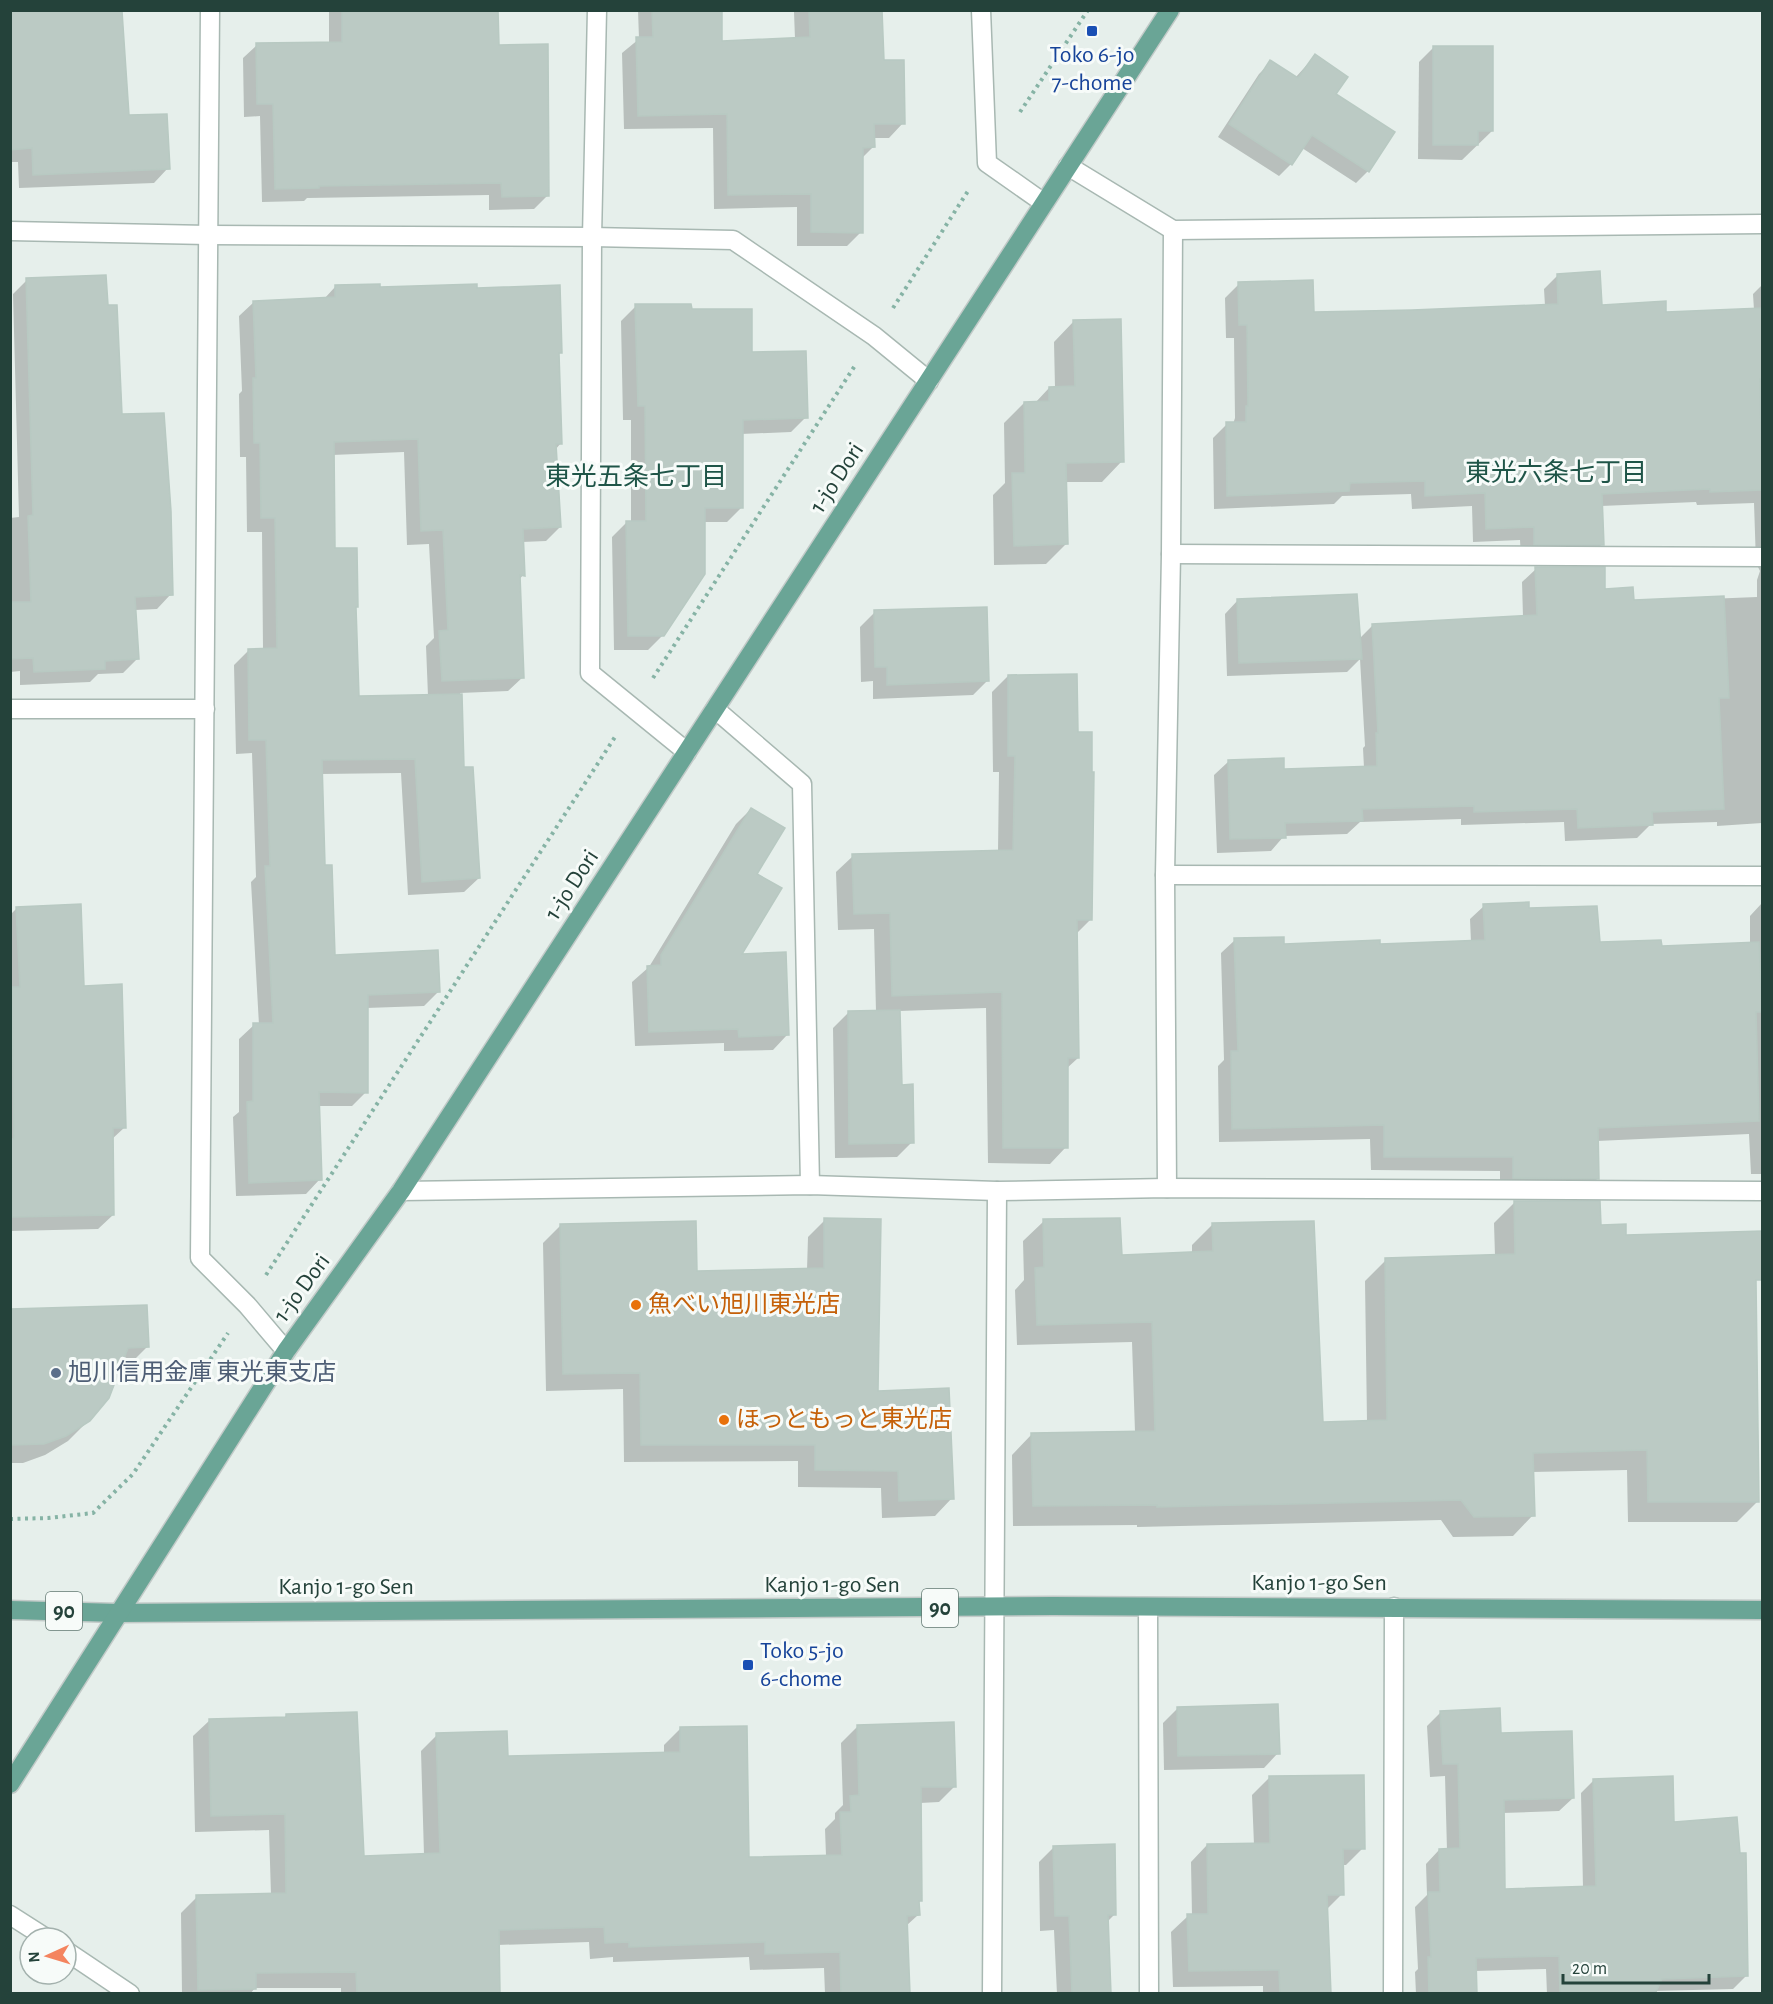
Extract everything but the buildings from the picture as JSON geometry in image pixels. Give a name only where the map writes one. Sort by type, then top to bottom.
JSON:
[{"type":"main road","name":"1-jo Dori","points":[[10,1784],[286,1351],[400,1191],[1170,10]]},
{"type":"main road","name":"Kanjo 1-go Sen","points":[[10,1610],[118,1613],[1149,1607],[1762,1610]]},
{"type":"street","points":[[210,10],[200,1258],[247,1305],[286,1351]]},
{"type":"street","points":[[597,10],[592,237],[590,673],[687,752]]},
{"type":"street","points":[[981,10],[987,163],[1044,203]]},
{"type":"street","points":[[1068,166],[1173,230],[1762,224]]},
{"type":"street","points":[[1167,1188],[1165,875],[1171,554],[1173,230]]},
{"type":"street","points":[[10,231],[733,240],[874,336],[928,381]]},
{"type":"street","points":[[1171,554],[1762,557]]},
{"type":"street","points":[[10,709],[205,709]]},
{"type":"street","points":[[715,709],[802,784],[810,1185]]},
{"type":"street","points":[[1165,875],[1762,876]]},
{"type":"street","points":[[400,1191],[810,1185],[997,1191],[1167,1188],[1762,1191]]},
{"type":"street","points":[[992,1994],[997,1191]]},
{"type":"street","points":[[1149,1607],[1149,1994]]},
{"type":"street","points":[[1393,1994],[1394,1607]]},
{"type":"street","points":[[10,1915],[27,1926]]},
{"type":"street","points":[[78,1959],[130,1994]]},
{"type":"path","points":[[1018,115],[1088,10]]},
{"type":"path","points":[[10,1519],[93,1513],[133,1474],[247,1305],[987,163]]},
{"type":"place","name":"Toko 6-jo 7-chome","points":[[1092,31]]},
{"type":"place","name":"魚べい旭川東光店","points":[[636,1305]]},
{"type":"place","name":"旭川信用金庫 東光東支店","points":[[56,1373]]},
{"type":"place","name":"ほっともっと東光店","points":[[724,1420]]},
{"type":"place","name":"Toko 5-jo 6-chome","points":[[748,1665]]},
{"type":"district","name":"東光六条七丁目","points":[[1556,473]]},
{"type":"district","name":"東光五条七丁目","points":[[636,477]]}]
